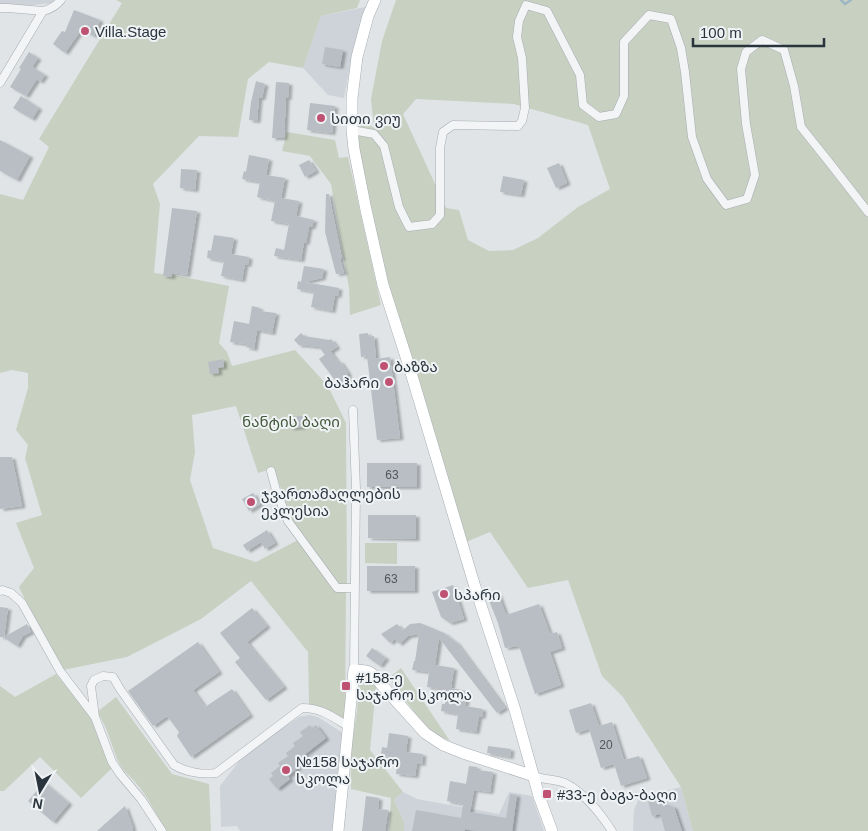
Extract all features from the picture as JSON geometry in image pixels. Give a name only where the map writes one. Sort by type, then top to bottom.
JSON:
[{"type":"main road","points":[[375,0],[368,16],[357,57],[353,93],[352,130],[354,149],[383,285],[475,587],[515,710],[539,796],[552,831]]},
{"type":"main road","points":[[338,831],[354,670],[364,670],[375,674],[380,683],[425,733],[442,744],[463,753],[534,776]]},
{"type":"street","points":[[0,8],[44,11],[58,5],[61,0]]},
{"type":"street","points":[[352,130],[374,134],[384,146],[400,207],[409,227],[432,224],[440,215],[440,148],[443,132],[453,124],[518,126],[522,121],[525,108],[522,58],[518,37],[519,21],[526,5],[547,10],[580,75],[583,105],[599,117],[616,114],[624,96],[624,42],[649,16],[671,19],[681,48],[692,137],[707,179],[726,205],[746,199],[755,175],[746,124],[741,69],[746,52],[762,40],[784,50],[794,86],[801,127],[868,212]]},
{"type":"street","points":[[0,83],[44,11]]},
{"type":"street","points":[[353,410],[356,489],[354,670]]},
{"type":"street","points":[[271,471],[288,521],[337,588],[354,588]]},
{"type":"street","points":[[0,591],[11,593],[22,603],[60,671],[95,717]]},
{"type":"street","points":[[162,831],[141,799],[112,762],[95,717],[91,686],[94,680],[103,676],[113,677],[174,765],[182,770],[216,774],[302,708],[313,708],[324,712],[349,727]]},
{"type":"street","points":[[534,776],[563,782],[577,791],[594,806],[612,831]]},
{"type":"shaded area","points":[[0,0],[54,0],[52,3],[0,6]]},
{"type":"shaded area","points":[[365,7],[352,55],[344,98],[328,95],[303,68],[321,16]]},
{"type":"shaded area","name":"№158 საჯარო სკოლა","points":[[309,715],[318,717],[343,733],[335,831],[240,831],[237,826],[221,827],[220,786],[244,755],[299,717]]},
{"type":"shaded area","points":[[681,787],[693,831],[633,831],[634,810],[639,798]]},
{"type":"shaded area","points":[[403,792],[417,799],[499,814],[509,792],[532,796],[544,831],[404,831],[404,822],[394,800]]},
{"type":"green space","name":"ნანტის ბაღი","points":[[116,0],[360,0],[357,8],[321,16],[303,68],[269,62],[248,79],[238,137],[199,136],[153,184],[160,204],[154,273],[229,286],[219,343],[227,352],[232,366],[295,350],[328,386],[346,423],[347,586],[337,586],[292,521],[274,468],[258,473],[236,406],[192,415],[195,452],[190,480],[213,548],[256,562],[298,540],[336,592],[346,591],[345,719],[324,708],[309,704],[308,652],[251,581],[201,619],[127,657],[63,670],[19,587],[34,568],[16,523],[42,515],[25,458],[28,445],[16,430],[28,388],[28,373],[12,370],[0,373],[0,194],[23,200],[49,147],[39,139],[122,3]]},
{"type":"green space","points":[[396,0],[868,0],[868,831],[693,831],[681,787],[623,697],[602,676],[568,580],[528,588],[490,532],[466,542],[390,307],[352,114],[374,128],[371,99],[382,41]],"holes":[[[416,99],[514,104],[588,125],[610,189],[578,207],[538,238],[513,250],[489,251],[468,240],[459,210],[446,208],[403,114]]]},
{"type":"green space","points":[[287,132],[335,140],[339,158],[348,157],[381,305],[350,315],[349,288],[331,184],[310,156],[282,151]]},
{"type":"green space","points":[[365,543],[397,543],[397,564],[365,563]]},
{"type":"green space","points":[[401,668],[450,741],[428,731],[389,678]]},
{"type":"green space","points":[[56,674],[90,716],[112,768],[81,798],[40,757],[4,791],[0,791],[0,686],[15,697]]},
{"type":"green space","points":[[360,678],[372,679],[376,687],[370,750],[403,792],[394,800],[404,822],[404,831],[389,831],[391,798],[351,789],[351,751]]},
{"type":"green space","points":[[116,697],[172,774],[209,784],[211,831],[166,831],[144,793],[120,765],[97,712]]},
{"type":"building","points":[[74,10],[100,20],[94,36],[81,30],[65,53],[53,44],[62,31],[65,32]]},
{"type":"building","points":[[325,47],[343,50],[340,67],[322,64]]},
{"type":"building","points":[[29,52],[38,58],[32,67],[45,75],[40,82],[37,79],[26,96],[10,87]]},
{"type":"building","points":[[256,81],[265,84],[262,98],[259,98],[257,121],[249,120]]},
{"type":"building","points":[[276,82],[289,83],[288,98],[286,98],[284,138],[272,138]]},
{"type":"building","points":[[21,96],[39,108],[32,119],[13,108]]},
{"type":"building","name":"სითი ვიუ","points":[[310,103],[335,106],[332,133],[307,130]]},
{"type":"building","points":[[0,140],[30,156],[17,180],[0,171]]},
{"type":"building","points":[[249,155],[269,159],[266,175],[285,178],[281,198],[299,201],[296,216],[314,220],[312,227],[309,227],[306,243],[304,242],[301,260],[274,256],[276,248],[284,250],[289,224],[271,221],[275,201],[257,197],[260,182],[242,179],[244,171],[246,172]]},
{"type":"building","points":[[309,160],[316,171],[305,177],[299,165]]},
{"type":"building","points":[[559,163],[567,183],[556,188],[547,168]]},
{"type":"building","points":[[181,169],[197,170],[195,190],[180,188]]},
{"type":"building","points":[[503,176],[524,180],[521,195],[500,192]]},
{"type":"building","points":[[326,194],[329,194],[344,273],[336,274],[325,232]]},
{"type":"building","points":[[172,208],[197,211],[187,275],[172,273],[172,277],[163,276]]},
{"type":"building","points":[[214,235],[234,238],[231,254],[249,257],[248,265],[245,264],[242,280],[221,276],[224,261],[207,258],[208,250],[211,251]]},
{"type":"building","points":[[304,266],[324,269],[322,278],[305,282],[339,288],[338,296],[335,295],[332,311],[311,307],[314,292],[297,289],[298,281],[301,282]]},
{"type":"building","points":[[252,306],[260,308],[259,311],[276,313],[272,333],[257,330],[254,349],[246,347],[247,344],[230,342],[234,321],[249,324]]},
{"type":"building","points":[[301,333],[304,336],[331,339],[337,347],[325,355],[319,347],[300,346],[294,340]]},
{"type":"building","points":[[368,333],[368,337],[374,336],[376,359],[390,357],[400,438],[377,440],[367,356],[361,357],[359,334]]},
{"type":"building","points":[[330,351],[348,373],[348,381],[340,387],[319,359]]},
{"type":"building","points":[[223,359],[224,367],[218,368],[219,373],[210,374],[208,362]]},
{"type":"building","points":[[303,416],[303,427],[290,428],[289,417]]},
{"type":"building","points":[[0,457],[12,457],[22,506],[0,509]]},
{"type":"building","points":[[367,463],[417,463],[417,487],[367,487]]},
{"type":"building","name":"ჯვართამაღლების ეკლესია","points":[[253,493],[260,504],[249,511],[242,499]]},
{"type":"building","points":[[368,515],[416,515],[416,539],[368,538]]},
{"type":"building","points":[[267,530],[275,543],[265,549],[261,542],[247,551],[243,545]]},
{"type":"building","points":[[367,566],[415,566],[415,591],[367,591]]},
{"type":"building","points":[[453,585],[464,619],[450,623],[441,617],[432,592]]},
{"type":"building","points":[[498,593],[506,615],[539,604],[550,634],[557,632],[562,648],[550,652],[561,685],[535,694],[519,646],[505,648],[488,598]]},
{"type":"building","points":[[0,607],[8,608],[4,637],[27,624],[31,632],[23,636],[17,646],[0,637]]},
{"type":"building","points":[[252,608],[267,626],[247,642],[284,687],[266,700],[235,662],[240,658],[220,633]]},
{"type":"building","points":[[420,623],[444,633],[457,643],[505,708],[497,713],[439,638],[435,665],[454,668],[451,688],[467,691],[465,706],[483,709],[482,717],[479,716],[476,732],[456,729],[458,714],[441,711],[442,704],[445,704],[448,690],[427,687],[429,672],[412,670],[419,634],[408,636],[399,644],[395,639],[390,643],[381,634],[397,624],[403,630],[410,624]]},
{"type":"building","points":[[198,642],[219,672],[193,690],[205,707],[232,689],[250,715],[191,757],[177,736],[179,732],[167,716],[153,726],[128,691]]},
{"type":"building","points":[[372,648],[386,658],[380,666],[366,656]]},
{"type":"building","points":[[591,703],[599,726],[612,722],[624,760],[639,756],[647,778],[621,786],[614,764],[601,768],[589,729],[576,733],[569,710]]},
{"type":"building","points":[[310,725],[312,728],[316,725],[326,738],[304,755],[306,758],[296,765],[298,768],[288,776],[290,779],[277,789],[269,779],[273,776],[271,773],[280,766],[278,763],[288,756],[286,753],[295,746],[293,743],[303,736],[300,732]]},
{"type":"building","points":[[389,733],[408,736],[406,752],[423,754],[422,764],[417,763],[415,776],[396,774],[398,758],[381,755],[382,747],[387,748]]},
{"type":"building","points":[[488,746],[511,749],[510,757],[487,753]]},
{"type":"building","points":[[469,766],[477,767],[477,770],[493,772],[490,792],[474,790],[470,812],[506,818],[510,794],[517,795],[512,831],[476,831],[465,829],[465,831],[412,831],[416,810],[461,818],[463,804],[447,801],[450,781],[466,784]]},
{"type":"building","points":[[44,782],[69,803],[53,822],[28,801]]},
{"type":"building","points":[[366,796],[379,798],[378,809],[388,810],[385,831],[362,831]]},
{"type":"building","points":[[655,800],[674,807],[682,831],[665,831],[660,814],[652,816],[648,801]]},
{"type":"building","points":[[125,806],[133,831],[97,831]]},
{"type":"waterway","points":[[841,0],[845,4],[851,0]]},
{"type":"place","name":"Villa.Stage","points":[[85,31]]},
{"type":"place","name":"სითი ვიუ","points":[[321,118]]},
{"type":"place","name":"ბაზზა","points":[[384,366]]},
{"type":"place","name":"ბაჰარი","points":[[389,382]]},
{"type":"place","name":"ჯვართამაღლების ეკლესია","points":[[251,502]]},
{"type":"place","name":"სპარი","points":[[444,594]]},
{"type":"place","name":"#158-ე საჯარო სკოლა","points":[[346,686]]},
{"type":"place","name":"№158 საჯარო სკოლა","points":[[286,770]]},
{"type":"place","name":"#33-ე ბაგა-ბაღი","points":[[547,794]]}]
